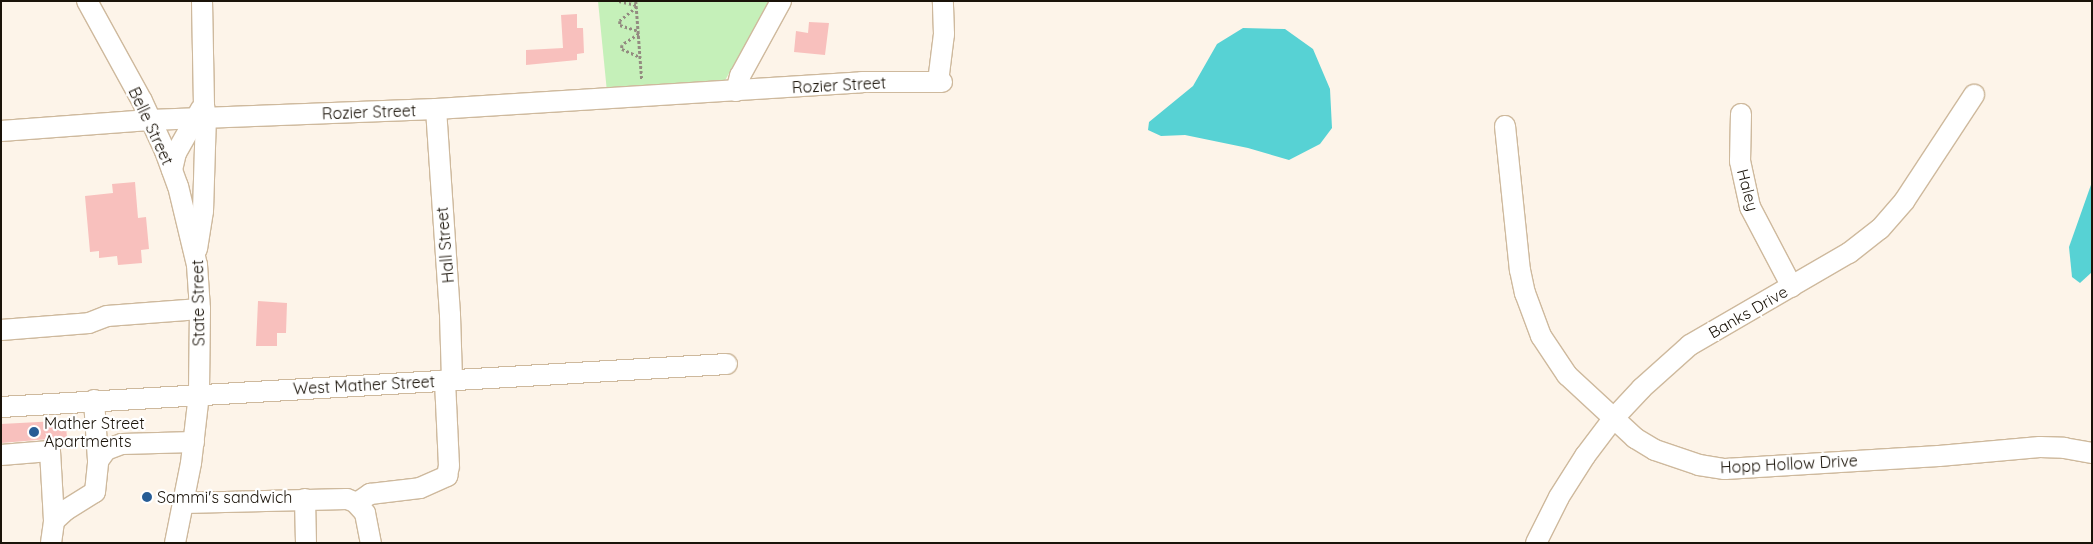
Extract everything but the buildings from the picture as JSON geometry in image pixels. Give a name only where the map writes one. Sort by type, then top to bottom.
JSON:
[{"type":"street","name":"Belle Street","points":[[87,1],[150,120],[172,170],[178,186],[196,258]]},
{"type":"street","name":"State Street","points":[[176,543],[194,442],[199,394],[200,309],[196,258],[203,210],[202,1]]},
{"type":"street","points":[[736,91],[740,76],[781,1]]},
{"type":"street","name":"Rozier Street","points":[[1,131],[150,120],[202,114],[436,109],[862,82],[940,82],[944,34],[943,1]]},
{"type":"street","name":"Banks Drive","points":[[1536,543],[1559,497],[1585,456],[1613,420],[1642,388],[1690,344],[1849,253],[1893,215],[1974,95]]},
{"type":"street","name":"Hall Street","points":[[357,503],[370,494],[420,488],[435,483],[447,476],[449,466],[450,315],[436,109]]},
{"type":"street","points":[[172,170],[176,153],[202,114]]},
{"type":"street","name":"Haley","points":[[1741,114],[1740,161],[1750,207],[1792,287]]},
{"type":"street","name":"Hopp Hollow Drive","points":[[1505,126],[1520,270],[1532,315],[1545,343],[1567,375],[1613,420],[1635,438],[1655,450],[1699,465],[1725,469],[1939,456],[2040,447],[2064,448],[2092,453]]},
{"type":"street","points":[[1,330],[89,323],[108,316],[200,309]]},
{"type":"street","name":"West Mather Street","points":[[1,407],[727,364]]},
{"type":"street","points":[[54,521],[66,510],[95,492],[98,461],[94,400]]},
{"type":"street","points":[[98,461],[106,450],[122,444],[194,442]]},
{"type":"street","points":[[1,455],[50,451],[54,521],[51,543]]},
{"type":"street","points":[[184,503],[337,498],[357,503],[365,513],[371,543]]},
{"type":"street","points":[[305,499],[306,543]]},
{"type":"path","points":[[619,1],[637,4]]},
{"type":"path","points":[[637,4],[644,96]]},
{"type":"path","points":[[637,4],[620,21],[620,25],[639,33]]},
{"type":"path","points":[[639,33],[622,45],[622,49],[640,57]]},
{"type":"green space","points":[[598,1],[770,1],[723,84],[607,92]]},
{"type":"water","points":[[1243,28],[1285,29],[1313,49],[1330,89],[1332,128],[1320,144],[1289,160],[1248,148],[1185,135],[1161,136],[1148,130],[1149,122],[1193,86],[1217,44]]},
{"type":"water","points":[[2092,182],[2092,272],[2080,283],[2072,277],[2069,247]]},
{"type":"place","name":"Mather Street Apartments","points":[[34,432]]},
{"type":"place","name":"Sammi's sandwich","points":[[147,497]]}]
